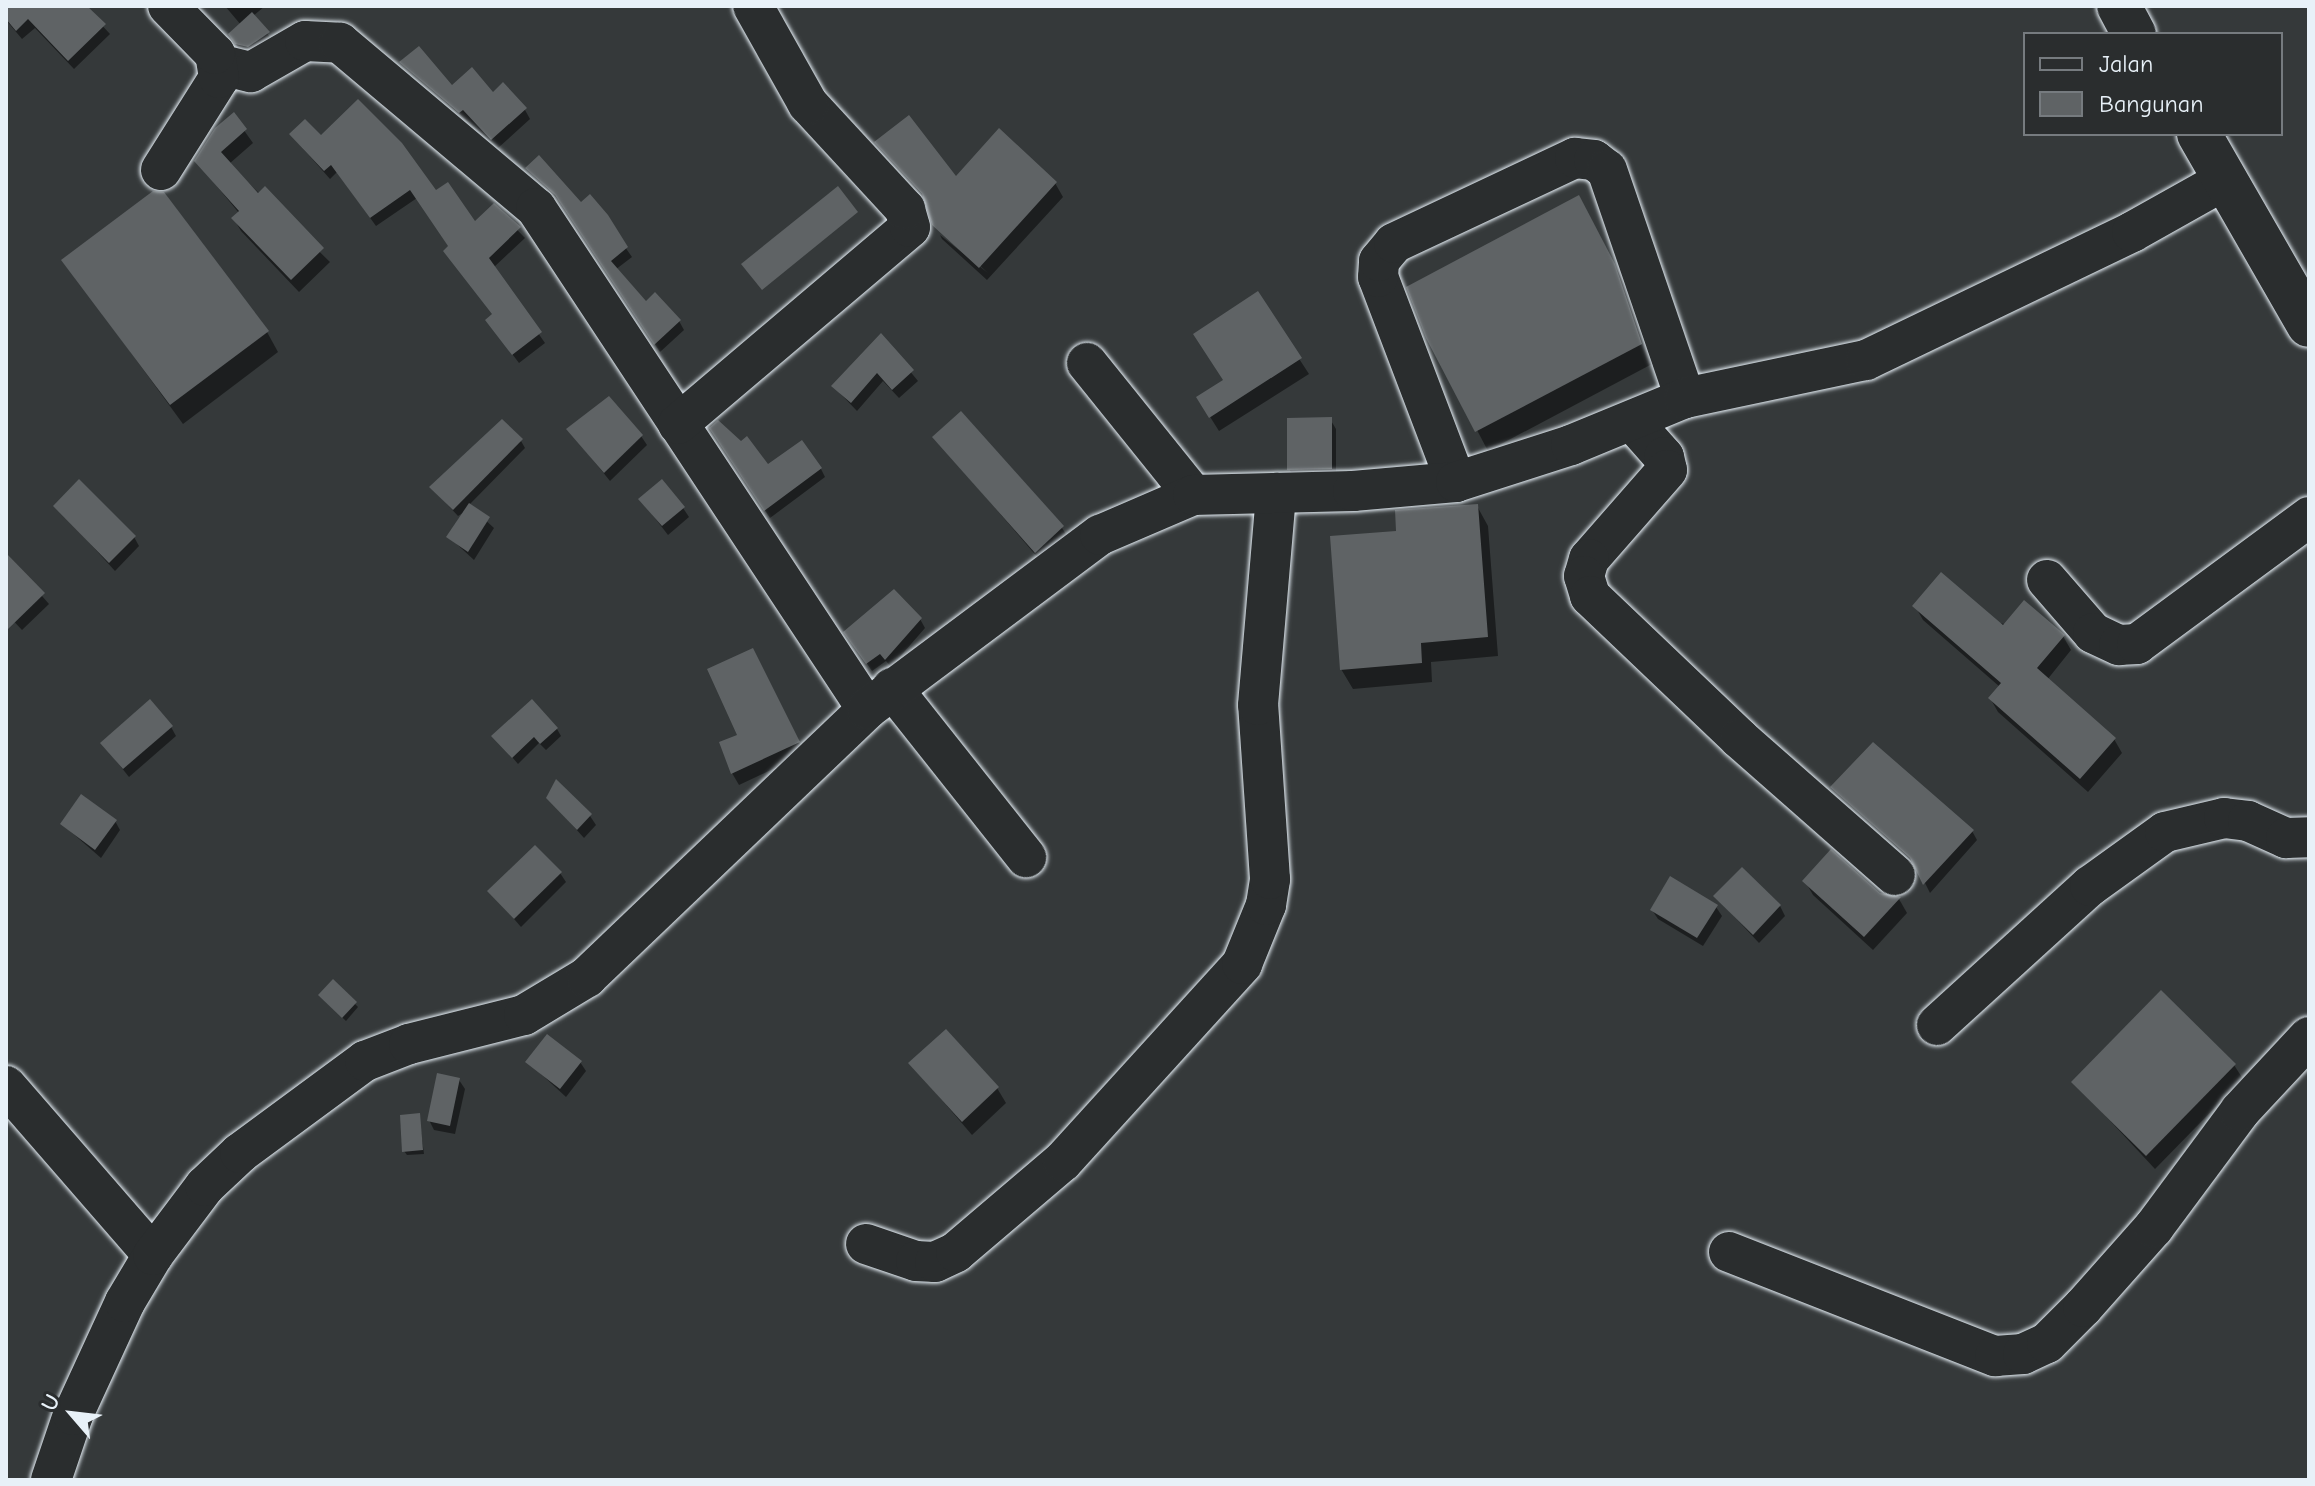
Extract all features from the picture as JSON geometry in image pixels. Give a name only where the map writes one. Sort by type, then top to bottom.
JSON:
[{"type":"main road","points":[[2119,6],[2133,32]]},
{"type":"main road","points":[[2129,6],[2143,32]]},
{"type":"main road","points":[[2192,136],[2223,181],[2309,325]]},
{"type":"main road","points":[[2200,136],[2223,181]]},
{"type":"street","points":[[161,170],[216,85],[218,64],[210,47],[168,6]]},
{"type":"street","points":[[678,424],[910,227],[905,209],[808,104],[753,6]]},
{"type":"street","points":[[218,64],[251,72],[305,41],[340,43],[536,208],[678,424],[880,699],[1026,857]]},
{"type":"street","points":[[1456,482],[1378,277],[1379,261],[1394,243],[1575,158],[1594,160],[1607,170],[1685,398]]},
{"type":"street","points":[[51,1480],[99,1353],[153,1255],[205,1186],[331,1081],[398,1047],[524,1015],[587,977],[880,699],[1100,535],[1193,495],[1456,482],[1632,421],[1685,398],[1810,376],[1866,360],[2132,232],[2223,181]]},
{"type":"street","points":[[1087,363],[1193,495]]},
{"type":"street","points":[[1632,421],[1664,457],[1667,470],[1589,559],[1584,576],[1590,596],[1895,875]]},
{"type":"street","points":[[866,1244],[916,1261],[935,1262],[956,1252],[1063,1161],[1242,964],[1266,905],[1270,879],[1258,705],[1276,493]]},
{"type":"street","points":[[2047,580],[2093,633],[2119,645],[2137,644],[2309,517]]},
{"type":"street","points":[[1937,1025],[2090,886],[2165,832],[2224,818],[2248,821],[2286,838],[2309,837]]},
{"type":"street","points":[[1729,1252],[1995,1356],[2023,1354],[2047,1343],[2083,1307],[2154,1227],[2240,1111],[2309,1037]]},
{"type":"street","points":[[6,1086],[153,1255]]},
{"type":"building","points":[[6,6],[87,6],[106,24],[68,61],[28,19],[16,31],[6,19]]},
{"type":"building","points":[[252,12],[270,32],[248,47],[235,44],[228,34]]},
{"type":"building","points":[[419,46],[452,85],[472,67],[493,92],[503,82],[527,108],[491,140],[463,110],[459,113],[399,62]]},
{"type":"building","points":[[358,99],[402,143],[436,190],[448,182],[475,221],[494,203],[521,227],[489,258],[542,332],[512,355],[485,320],[492,314],[443,251],[448,246],[410,190],[370,218],[331,165],[324,171],[289,134],[305,119],[321,135]]},
{"type":"building","points":[[234,112],[247,129],[221,152],[258,193],[265,186],[324,248],[291,280],[231,218],[239,211],[194,161],[215,128]]},
{"type":"building","points":[[909,115],[956,176],[999,128],[1057,182],[979,268],[932,225],[922,194],[874,142]]},
{"type":"building","points":[[539,155],[581,202],[590,194],[608,215],[628,247],[611,261],[646,301],[655,292],[681,320],[654,345],[555,195],[525,168]]},
{"type":"building","points":[[838,186],[858,212],[762,290],[741,264]]},
{"type":"building","points":[[153,191],[164,192],[269,331],[170,405],[61,260]]},
{"type":"building","points":[[1579,195],[1615,264],[1642,344],[1475,432],[1426,338],[1406,287]]},
{"type":"building","points":[[1258,291],[1302,358],[1209,418],[1196,397],[1223,380],[1193,334]]},
{"type":"building","points":[[881,333],[914,370],[892,390],[877,373],[851,403],[831,386]]},
{"type":"building","points":[[609,396],[643,435],[604,473],[566,429]]},
{"type":"building","points":[[961,411],[1064,526],[1035,553],[932,437]]},
{"type":"building","points":[[1332,417],[1332,469],[1287,470],[1287,418]]},
{"type":"building","points":[[502,419],[523,439],[453,510],[429,487]]},
{"type":"building","points":[[718,420],[741,441],[747,436],[768,464],[802,440],[822,468],[764,511],[709,428]]},
{"type":"building","points":[[79,479],[136,536],[109,563],[53,506]]},
{"type":"building","points":[[662,479],[685,507],[662,526],[638,499]]},
{"type":"building","points":[[469,503],[490,517],[468,552],[446,537]]},
{"type":"building","points":[[1478,504],[1488,637],[1421,643],[1422,663],[1340,670],[1330,536],[1396,531],[1395,510]]},
{"type":"building","points":[[6,553],[45,593],[6,631]]},
{"type":"building","points":[[1941,572],[2003,625],[2024,600],[2065,635],[2037,668],[2116,738],[2080,779],[1988,698],[2001,683],[1912,606]]},
{"type":"building","points":[[894,589],[922,618],[885,660],[880,654],[866,664],[843,632]]},
{"type":"building","points":[[753,648],[800,742],[731,774],[719,742],[737,735],[707,669]]},
{"type":"building","points":[[150,699],[173,726],[123,769],[100,743]]},
{"type":"building","points":[[532,699],[558,728],[540,744],[534,737],[512,758],[491,736]]},
{"type":"building","points":[[1873,742],[1974,830],[1923,885],[1910,858],[1830,787]]},
{"type":"building","points":[[556,779],[592,814],[577,830],[546,798]]},
{"type":"building","points":[[81,794],[117,820],[95,850],[60,824]]},
{"type":"building","points":[[535,845],[562,872],[514,919],[487,891]]},
{"type":"building","points":[[1831,849],[1880,893],[1901,897],[1864,937],[1802,881]]},
{"type":"building","points":[[1742,867],[1781,905],[1753,935],[1713,896]]},
{"type":"building","points":[[1670,876],[1718,905],[1697,938],[1650,910]]},
{"type":"building","points":[[333,979],[357,1002],[342,1018],[318,995]]},
{"type":"building","points":[[2161,990],[2236,1064],[2146,1156],[2071,1082]]},
{"type":"building","points":[[946,1029],[999,1087],[962,1122],[908,1063]]},
{"type":"building","points":[[547,1034],[582,1061],[560,1089],[525,1062]]},
{"type":"building","points":[[437,1073],[460,1078],[450,1126],[427,1121]]},
{"type":"building","points":[[420,1113],[423,1150],[402,1152],[400,1115]]}]
